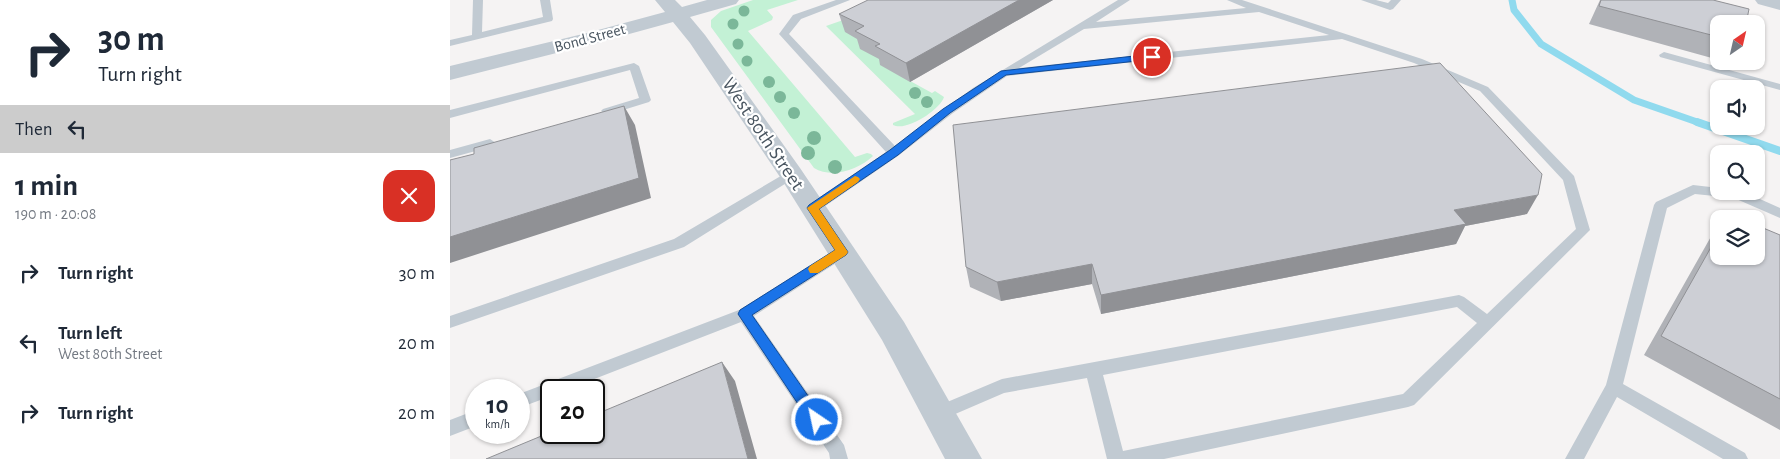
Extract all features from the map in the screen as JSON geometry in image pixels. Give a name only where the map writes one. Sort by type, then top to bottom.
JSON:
[{"type":"street","name":"Bond Street","points":[[450,73],[671,7],[729,0]]},
{"type":"street","points":[[1765,0],[1780,4]]},
{"type":"street","name":"West 80th Street","points":[[671,7],[698,39],[842,252],[893,331],[963,456]]},
{"type":"lane","points":[[477,36],[478,0]]},
{"type":"lane","points":[[450,43],[548,19],[545,0]]},
{"type":"lane","points":[[845,0],[797,16],[784,34],[894,153]]},
{"type":"lane","points":[[813,208],[894,153],[946,111],[1004,73],[1124,0]]},
{"type":"lane","points":[[1124,459],[1408,400],[1583,230],[1570,178],[1484,89],[1418,61],[1232,0]]},
{"type":"lane","points":[[1366,0],[1390,7],[1396,0]]},
{"type":"lane","points":[[1081,26],[1262,9]]},
{"type":"lane","points":[[1004,73],[1345,36]]},
{"type":"lane","points":[[1664,55],[1780,87]]},
{"type":"lane","points":[[450,114],[634,66],[645,100],[598,113]]},
{"type":"lane","points":[[450,154],[506,139]]},
{"type":"lane","points":[[450,322],[679,243],[791,174]]},
{"type":"lane","points":[[1577,458],[1614,387],[1661,205],[1693,189],[1736,194],[1780,214]]},
{"type":"lane","points":[[530,397],[744,314],[842,252]]},
{"type":"lane","points":[[939,413],[1002,386],[1459,301],[1488,323]]},
{"type":"lane","points":[[744,314],[838,451],[839,459]]},
{"type":"lane","points":[[1092,370],[1116,459]]},
{"type":"lane","points":[[1614,387],[1739,459]]},
{"type":"lane","points":[[450,428],[465,422]]},
{"type":"green space","points":[[753,0],[798,0],[767,10],[773,17],[772,20],[748,31],[855,157],[867,153],[873,156],[867,161],[852,169],[837,173],[829,173],[814,168],[711,27],[711,20],[721,11]]},
{"type":"green space","points":[[849,18],[885,63],[881,65],[932,93],[935,91],[944,97],[936,108],[914,123],[899,126],[893,125],[893,123],[915,114],[826,26]]},
{"type":"building","points":[[868,0],[1019,0],[906,63],[875,46],[880,44],[855,31],[864,26],[839,14]]},
{"type":"building","points":[[1601,0],[1713,0],[1749,9],[1748,15],[1710,15],[1710,35],[1599,6]]},
{"type":"building","points":[[1440,63],[1542,174],[1538,195],[1454,210],[1466,224],[1101,295],[1092,264],[997,282],[966,267],[953,125]]},
{"type":"building","points":[[624,106],[639,178],[450,237],[450,160],[474,154],[474,148]]},
{"type":"building","points":[[1765,229],[1780,235],[1780,399],[1661,336],[1710,249],[1710,265],[1765,265]]},
{"type":"building","points":[[722,362],[748,459],[486,459],[522,444],[530,444],[530,441],[540,437],[540,444],[605,444],[605,410]]},
{"type":"waterway","points":[[1512,0],[1514,10],[1541,44],[1634,100],[1700,123]]},
{"type":"waterway","points":[[1697,122],[1780,151]]},
{"type":"slow traffic","points":[[814,269],[842,252],[813,208],[855,179]]},
{"type":"route","points":[[817,420],[744,314],[842,252],[813,208],[894,153],[946,111],[1004,73],[1152,57]]}]
